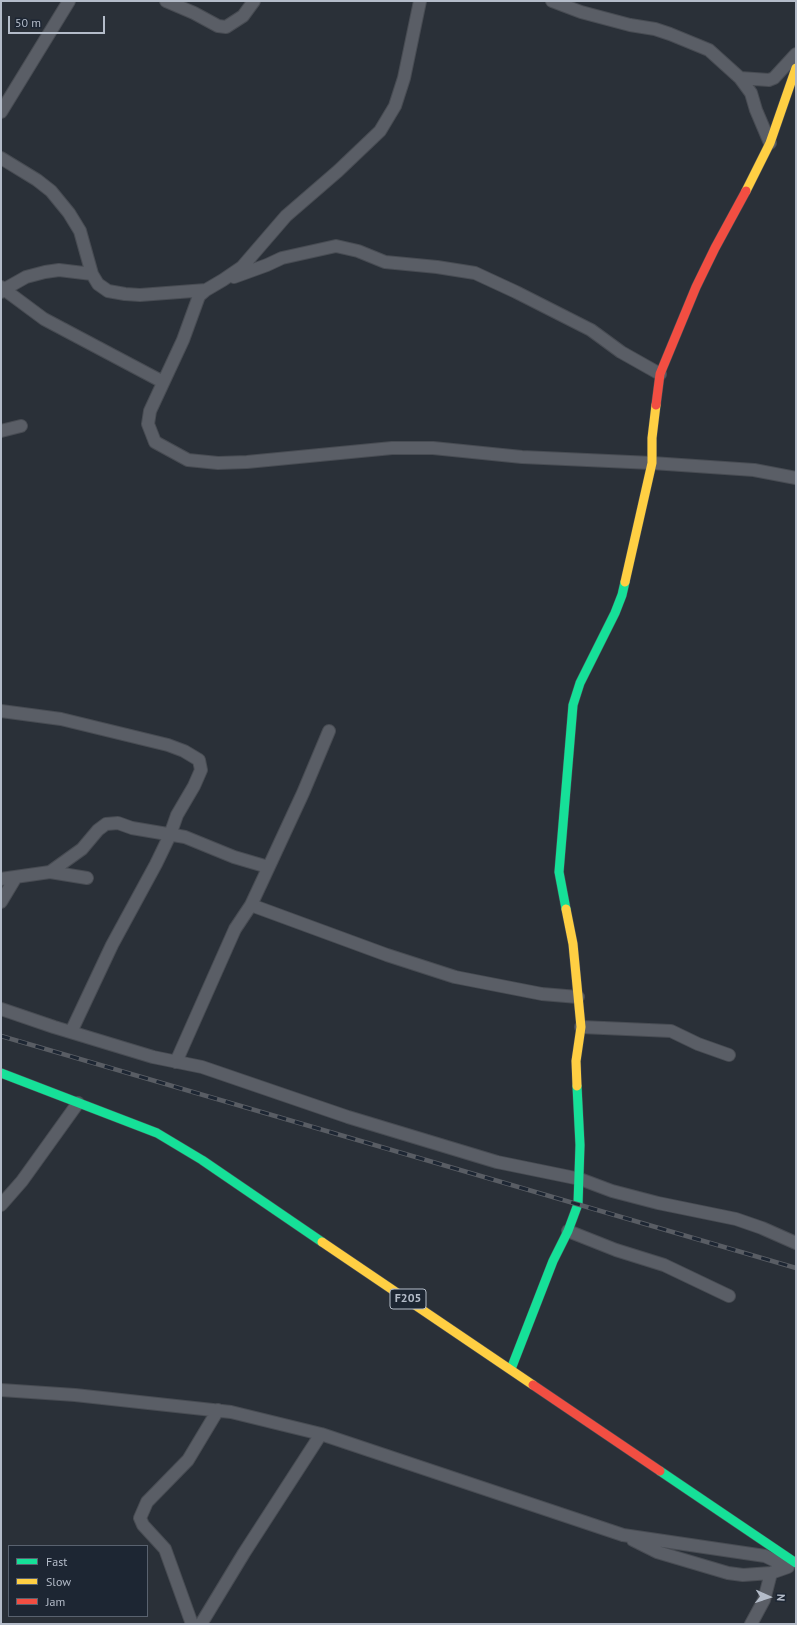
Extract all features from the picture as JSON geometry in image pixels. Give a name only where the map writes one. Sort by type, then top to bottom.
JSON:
[{"type":"street","points":[[1,112],[69,1]]},
{"type":"street","points":[[166,1],[194,13],[218,26],[226,28],[243,16],[254,1]]},
{"type":"street","points":[[420,1],[404,78],[394,106],[380,131],[338,171],[286,216],[242,266],[199,296],[183,340],[150,411],[148,424],[150,434],[154,442],[188,460],[218,463],[247,462],[392,448],[433,448],[522,457],[652,463],[754,470],[796,478]]},
{"type":"street","points":[[552,1],[581,12],[630,25],[654,29],[698,44],[709,50],[740,78],[751,93],[756,110],[770,143]]},
{"type":"street","points":[[740,78],[769,80],[774,78],[796,54]]},
{"type":"street","points":[[510,1368],[553,1261],[568,1231],[578,1204],[580,1145],[576,1061],[581,1027],[573,944],[559,872],[573,705],[580,683],[615,613],[622,595],[652,463],[652,438],[660,374],[696,287],[715,248],[745,195],[770,143],[796,68]]},
{"type":"street","points":[[1,158],[37,180],[51,191],[69,213],[80,231],[92,274],[98,284],[108,291],[125,294],[161,294],[206,290]]},
{"type":"street","points":[[223,280],[268,265],[282,258],[336,246],[358,251],[385,262],[437,266],[475,273],[591,330],[621,352],[660,374]]},
{"type":"street","points":[[92,274],[59,270],[44,272],[26,277],[2,290],[44,319],[163,382]]},
{"type":"street","points":[[1,431],[21,426]]},
{"type":"street","points":[[1,711],[61,718],[168,745],[184,751],[199,760],[201,770],[194,786],[177,815],[170,835],[156,864],[112,945],[71,1032]]},
{"type":"street","points":[[176,1062],[235,929],[251,905],[303,793],[329,731]]},
{"type":"street","points":[[50,872],[82,849],[98,830],[106,824],[118,823],[132,828],[185,837],[268,868]]},
{"type":"street","points":[[1,880],[50,872],[87,878]]},
{"type":"street","points":[[1,902],[16,877]]},
{"type":"street","points":[[251,905],[387,955],[455,977],[542,994],[578,997]]},
{"type":"street","points":[[1,1009],[153,1057],[202,1068],[348,1117],[497,1162],[580,1179],[618,1193],[736,1219],[796,1243]]},
{"type":"street","points":[[581,1027],[672,1031],[698,1044],[729,1055]]},
{"type":"street","name":"F205","points":[[1,1073],[156,1133],[202,1160],[510,1368],[793,1566]]},
{"type":"street","points":[[1,1205],[22,1180],[78,1103]]},
{"type":"street","points":[[568,1231],[616,1250],[664,1265],[729,1296]]},
{"type":"street","points":[[1,1390],[76,1395],[231,1412],[321,1434],[623,1535],[657,1552],[728,1572],[743,1575],[770,1573],[793,1566]]},
{"type":"street","points":[[192,1624],[165,1549],[143,1525],[140,1518],[148,1502],[188,1460],[218,1410]]},
{"type":"street","points":[[201,1624],[244,1553],[321,1434]]},
{"type":"street","points":[[623,1535],[765,1556],[793,1566]]},
{"type":"street","points":[[751,1624],[764,1600],[770,1573]]},
{"type":"railway","points":[[1,1036],[796,1268]]},
{"type":"traffic: fast","points":[[566,909],[559,872],[573,705],[580,683],[615,613],[625,582]]},
{"type":"traffic: fast","points":[[1,1073],[157,1133],[202,1160],[322,1242]]},
{"type":"traffic: fast","points":[[511,1369],[553,1261],[568,1231],[578,1204],[580,1145],[577,1086]]},
{"type":"traffic: fast","points":[[660,1471],[796,1563]]},
{"type":"traffic: slow","points":[[746,191],[770,143],[796,68]]},
{"type":"traffic: slow","points":[[625,582],[652,463],[652,438],[656,405]]},
{"type":"traffic: slow","points":[[566,909],[573,944],[581,1027],[576,1061],[577,1086]]},
{"type":"traffic: slow","points":[[322,1242],[533,1385]]},
{"type":"traffic: jam","points":[[656,405],[660,374],[696,287],[746,191]]},
{"type":"traffic: jam","points":[[533,1385],[660,1471]]}]
